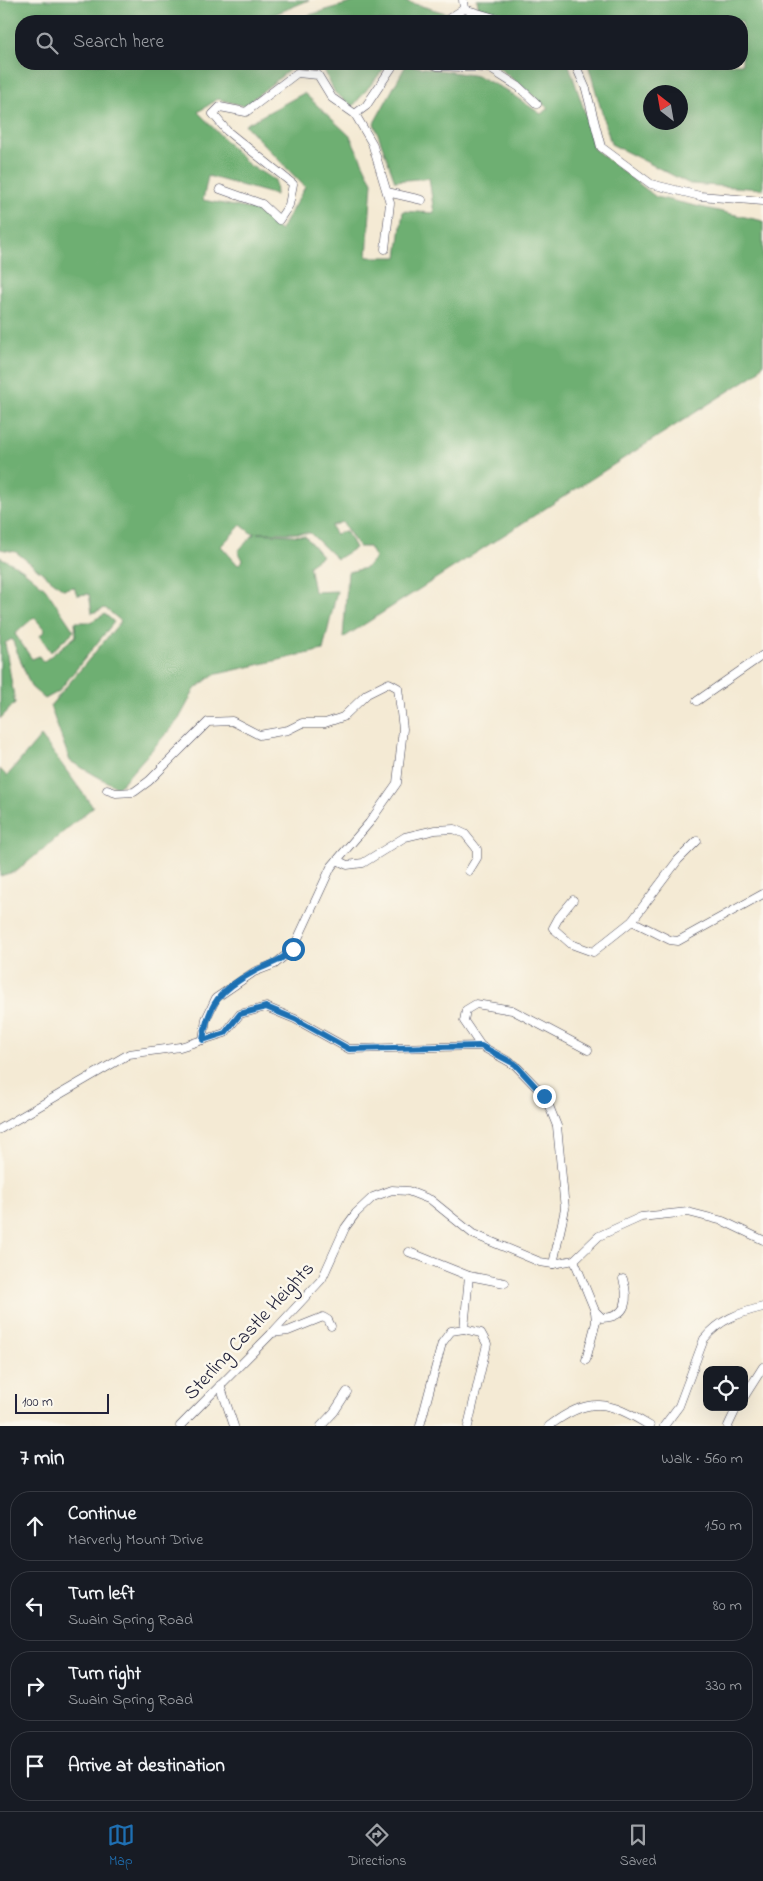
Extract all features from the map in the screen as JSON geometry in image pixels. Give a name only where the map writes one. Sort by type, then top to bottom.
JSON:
[{"type":"street","points":[[463,0],[464,9]]},
{"type":"street","points":[[454,15],[464,9],[484,15]]},
{"type":"street","points":[[355,114],[366,106],[390,70]]},
{"type":"street","points":[[492,70],[519,87],[537,104]]},
{"type":"street","points":[[578,70],[586,89],[601,147],[651,184],[700,196],[763,201]]},
{"type":"street","points":[[220,189],[262,204],[278,220],[289,205],[293,184],[228,131],[213,114],[220,107],[246,112],[297,73],[318,75],[332,98],[355,114],[372,143],[390,203],[385,249]]},
{"type":"street","points":[[387,192],[422,200]]},
{"type":"street","points":[[697,701],[763,655]]},
{"type":"street","points":[[107,790],[116,793],[134,792],[149,780],[208,722],[232,722],[259,735],[288,730],[302,723],[325,723],[343,717],[367,694],[389,683],[398,688],[403,729],[397,783],[369,823],[331,867],[293,949],[280,960],[254,972],[216,998],[206,1018],[203,1040]]},
{"type":"street","points":[[337,860],[347,865],[363,862],[405,837],[435,830],[454,829],[464,834],[477,849],[478,858],[469,871]]},
{"type":"street","points":[[573,900],[559,917],[553,928],[571,944],[593,952],[632,921],[678,860],[697,842]]},
{"type":"street","points":[[632,921],[670,940],[678,941],[763,894]]},
{"type":"street","points":[[588,1050],[512,1010],[476,1004],[466,1010],[464,1020],[481,1046],[515,1064],[544,1096],[557,1126],[565,1209],[553,1264],[574,1260],[599,1236],[641,1217],[688,1212],[723,1221],[763,1240]]},
{"type":"street","points":[[0,1129],[129,1054],[180,1047],[225,1033],[240,1014],[266,1007],[295,1019],[349,1049],[481,1046]]},
{"type":"street","name":"Sterling Castle Heights","points":[[180,1426],[272,1333],[322,1279],[345,1228],[356,1213],[373,1197],[392,1190],[408,1191],[431,1200],[473,1234],[540,1262],[553,1264]]},
{"type":"street","points":[[409,1252],[469,1276],[505,1283]]},
{"type":"street","points":[[574,1260],[595,1311],[596,1322],[586,1360]]},
{"type":"street","points":[[464,1329],[469,1276]]},
{"type":"street","points":[[595,1311],[602,1318],[613,1316],[622,1310],[628,1295],[623,1279]]},
{"type":"street","points":[[664,1426],[679,1406],[704,1339],[710,1331],[728,1318],[763,1307]]},
{"type":"street","points":[[272,1333],[288,1331],[323,1317],[328,1320],[331,1326]]},
{"type":"street","points":[[420,1426],[442,1342],[451,1331],[464,1329],[481,1333],[487,1344],[468,1426]]},
{"type":"street","points":[[748,1391],[763,1367]]},
{"type":"street","points":[[220,1385],[230,1424]]},
{"type":"street","points":[[321,1426],[334,1412],[347,1392]]},
{"type":"street","points":[[549,1426],[564,1415],[580,1408],[605,1404],[617,1407],[650,1426]]},
{"type":"street","points":[[728,1426],[736,1411]]},
{"type":"green space","points":[[0,0],[309,0],[273,15],[15,15],[15,70],[289,70],[244,106],[218,99],[198,112],[249,165],[275,180],[276,195],[208,176],[203,200],[255,210],[280,231],[305,187],[245,125],[304,93],[350,136],[372,182],[367,257],[397,257],[403,211],[434,213],[429,178],[395,181],[374,123],[403,70],[439,70],[478,76],[504,89],[541,114],[548,108],[501,70],[571,70],[586,116],[593,148],[656,197],[763,221],[763,364],[757,373],[343,638],[348,572],[366,568],[375,558],[369,547],[359,547],[342,522],[331,526],[335,534],[346,531],[355,548],[337,559],[310,533],[257,533],[305,536],[322,556],[309,565],[314,592],[337,591],[323,650],[213,675],[195,689],[179,719],[118,788],[70,761],[50,706],[121,621],[105,608],[92,613],[89,594],[77,595],[74,587],[63,589],[16,552],[0,549]],"holes":[[[241,525],[251,533],[255,533],[238,551],[243,560],[238,565],[221,546]]]},
{"type":"green space","points":[[401,0],[449,14],[309,15],[357,1]]},
{"type":"green space","points":[[477,0],[763,0],[763,189],[690,184],[611,144],[590,70],[748,70],[748,15],[494,15],[479,9]]},
{"type":"green space","points":[[324,70],[383,70],[353,106],[335,93]]},
{"type":"green space","points":[[0,557],[22,569],[45,588],[74,631],[51,652],[40,636],[45,630],[34,617],[15,634],[32,659],[39,656],[43,662],[76,636],[75,622],[90,622],[105,614],[114,622],[58,692],[45,699],[31,687],[12,639],[5,643],[15,703],[0,719]]},
{"type":"green space","points":[[41,736],[93,807],[17,871],[0,876],[0,769],[7,776]]},
{"type":"route","points":[[293,949],[275,964],[254,972],[216,998],[206,1018],[203,1040],[225,1033],[240,1014],[266,1007],[295,1019],[349,1049],[481,1046],[515,1064],[544,1096]]}]
